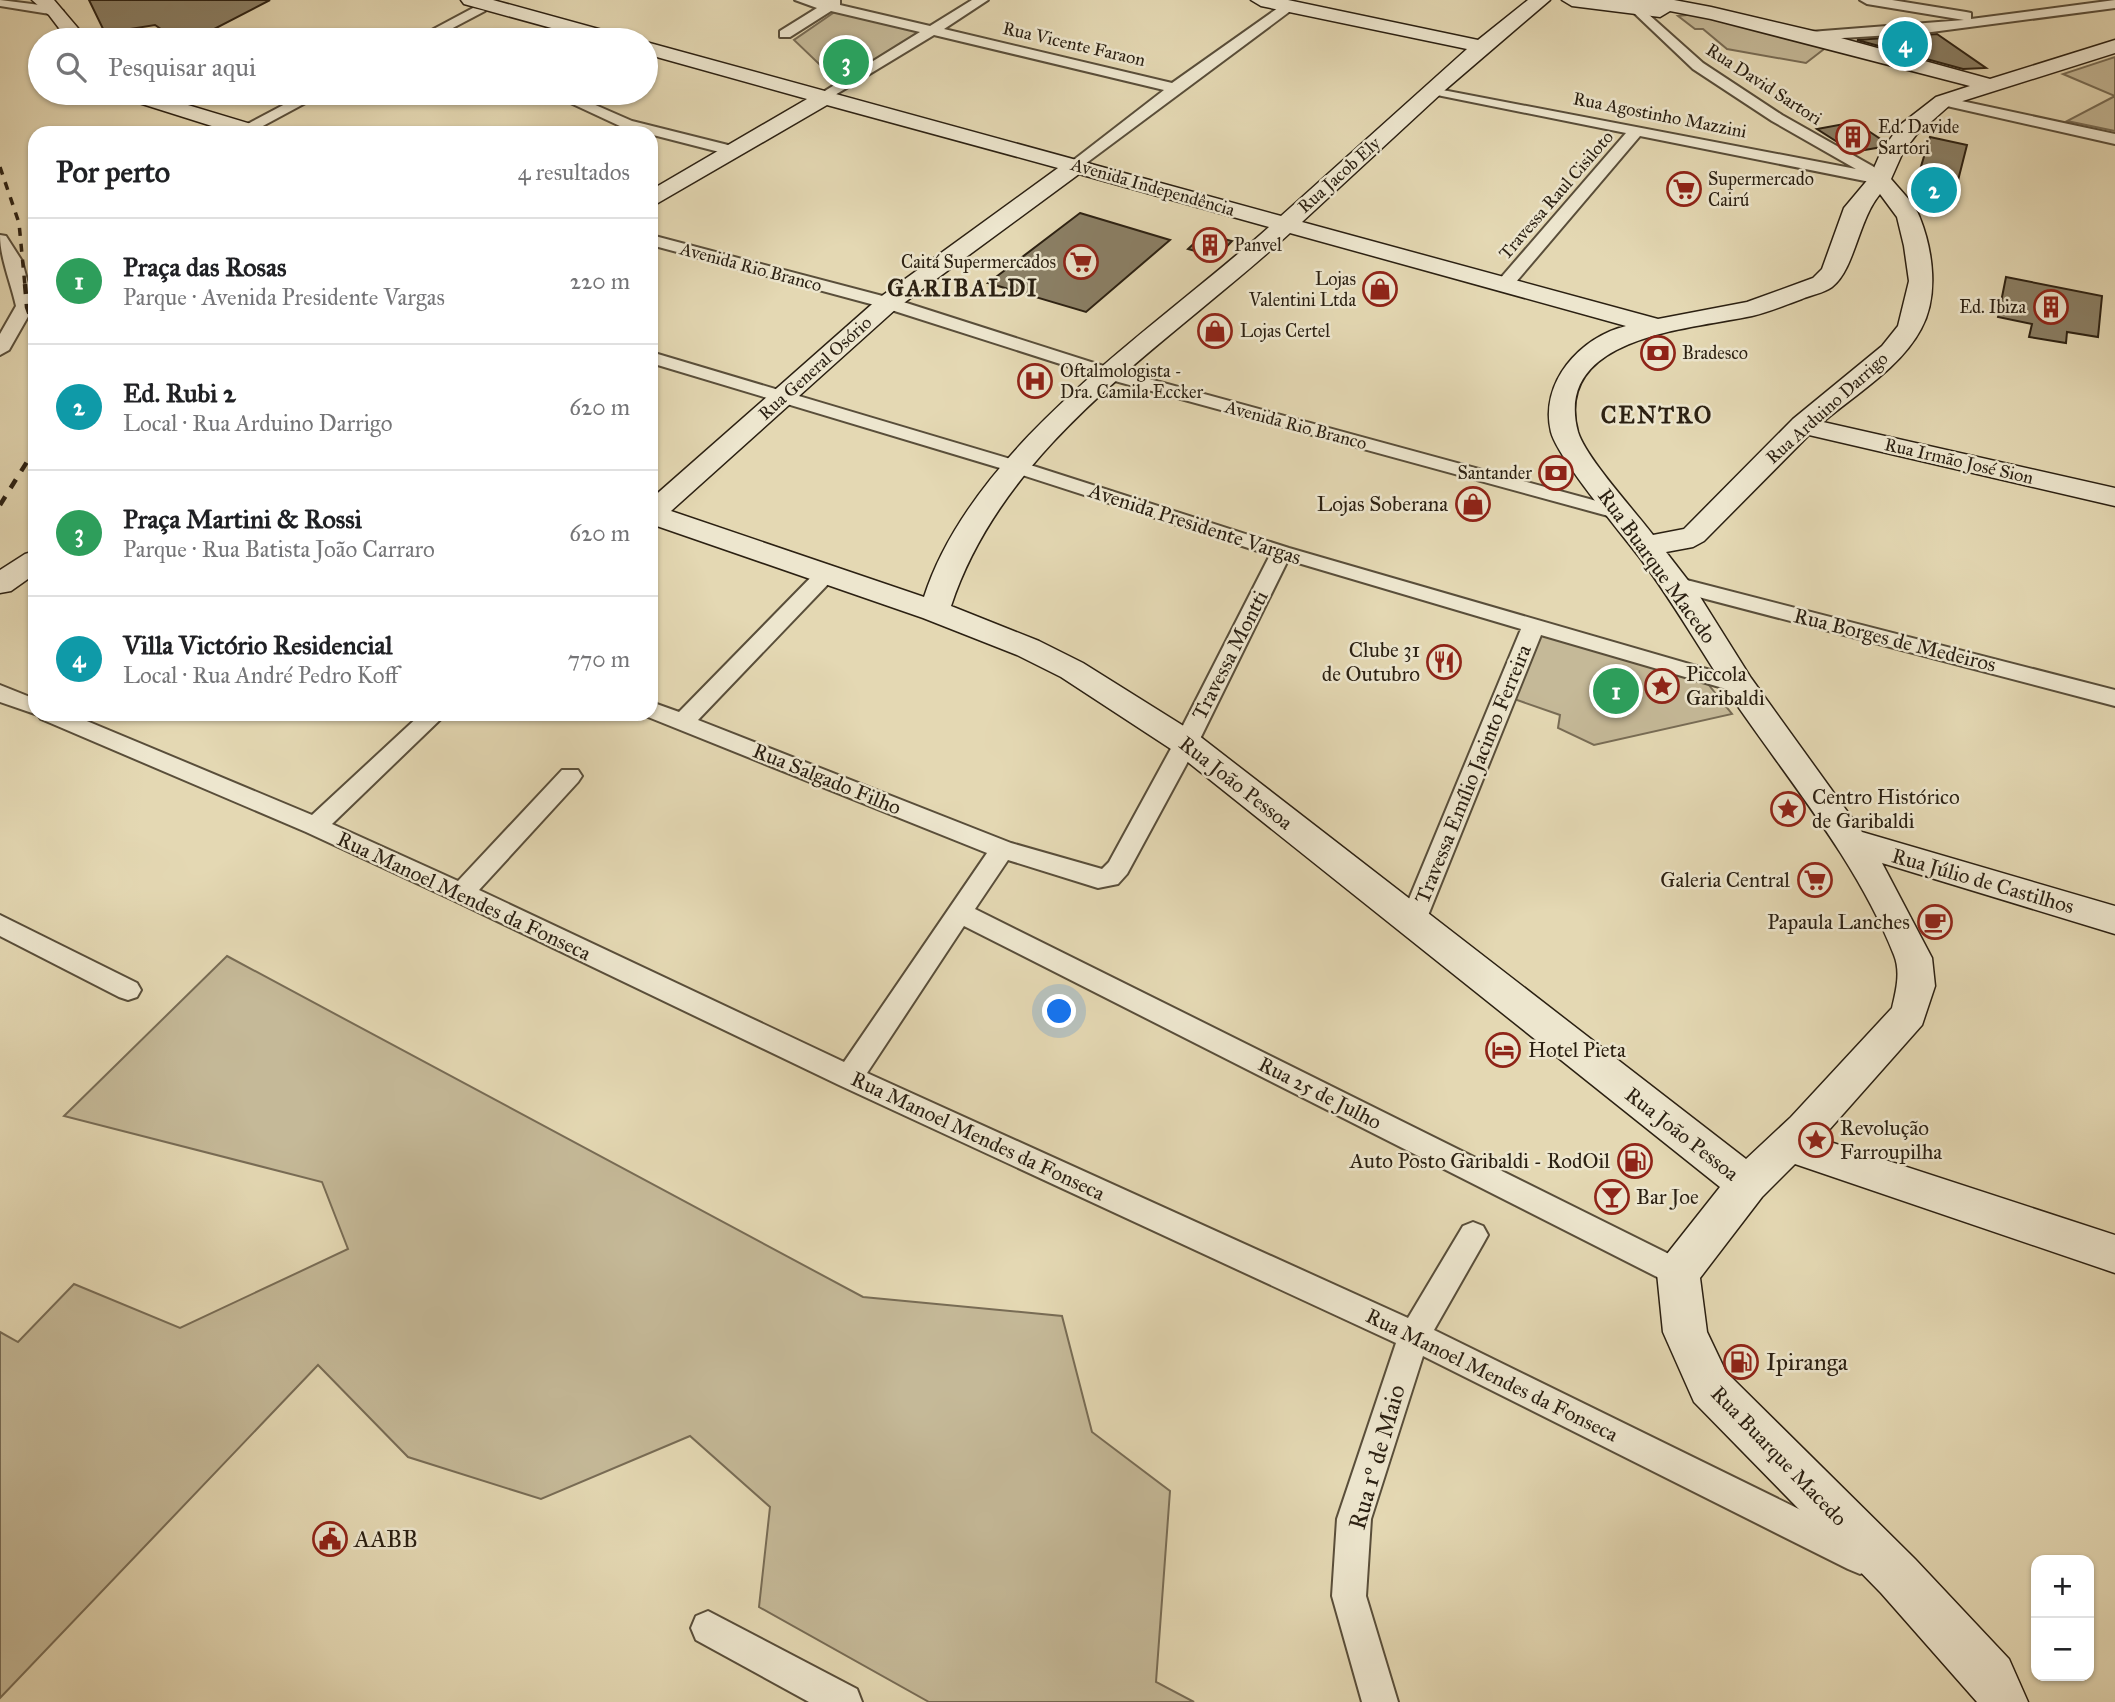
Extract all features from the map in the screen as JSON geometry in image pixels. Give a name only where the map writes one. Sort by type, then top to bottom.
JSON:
[{"type":"main road","points":[[1261,0],[1479,46]]},
{"type":"main road","name":"Rua Jacob Ely","points":[[934,611],[956,554],[973,525],[1017,467],[1110,374],[1280,228],[1479,46],[1540,0]]},
{"type":"main road","points":[[1587,1],[1726,15],[1946,75],[2054,66]]},
{"type":"main road","points":[[478,4],[549,28]]},
{"type":"main road","points":[[478,4],[571,28]]},
{"type":"main road","points":[[49,6],[68,28]]},
{"type":"main road","points":[[1628,333],[1753,308],[1822,283],[1833,271],[1856,208],[1880,178],[1892,152],[1908,130],[1943,102],[2115,46]]},
{"type":"main road","name":"Avenida Independência","points":[[658,52],[819,101]]},
{"type":"main road","name":"Avenida Independência","points":[[658,61],[819,101],[1280,228],[1659,327]]},
{"type":"main road","points":[[1943,102],[1942,79],[1946,75]]},
{"type":"main road","points":[[1946,75],[1950,83],[1984,89]]},
{"type":"main road","points":[[658,196],[819,101]]},
{"type":"main road","points":[[166,105],[234,126]]},
{"type":"main road","name":"Rua General Osório","points":[[658,508],[888,303],[1071,170]]},
{"type":"main road","name":"Rua Arduino Darrigo","points":[[1647,544],[1683,541],[1694,535],[1803,425],[1872,369],[1910,327],[1921,281],[1916,246],[1908,216],[1880,178]]},
{"type":"main road","name":"Avenida Independência","points":[[1280,228],[1628,333]]},
{"type":"main road","name":"Rua Buarque Macedo","points":[[1628,333],[1597,350],[1577,368],[1566,388],[1562,409],[1565,434],[1619,513],[1647,544],[1681,592],[1740,686],[1857,851],[1914,958],[1916,986],[1909,1014],[1797,1137],[1747,1184],[1678,1273],[1682,1324],[1690,1352],[1710,1387],[1898,1576],[2004,1694]]},
{"type":"main road","name":"Rua Irmão José Sion","points":[[1803,425],[2115,497]]},
{"type":"main road","name":"Rua João Pessoa","points":[[658,516],[934,611],[1028,648],[1072,670],[1186,743],[1747,1184]]},
{"type":"main road","points":[[0,584],[28,565]]},
{"type":"main road","name":"Rua Júlio de Castilhos","points":[[1857,851],[2115,920]]},
{"type":"main road","name":"Rua Júlio de Castilhos","points":[[1857,851],[2115,934]]},
{"type":"main road","points":[[1797,1137],[2115,1230]]},
{"type":"main road","points":[[1797,1137],[2115,1254]]},
{"type":"street","name":"Rua Vicente Faraon","points":[[802,0],[833,3],[1175,88]]},
{"type":"street","points":[[819,101],[981,0]]},
{"type":"street","points":[[1867,0],[1990,20]]},
{"type":"street","points":[[2009,18],[2013,0]]},
{"type":"street","points":[[0,2],[49,6]]},
{"type":"street","points":[[785,34],[833,3]]},
{"type":"street","points":[[441,28],[478,4]]},
{"type":"street","name":"Rua David Sartori","points":[[1637,4],[1698,66],[1777,118],[1880,178]]},
{"type":"street","points":[[1810,36],[1924,29],[2115,4]]},
{"type":"street","name":"Rua General Osório","points":[[1071,170],[1175,88],[1290,6]]},
{"type":"street","name":"Rua Agostinho Mazzini","points":[[1432,90],[1880,178]]},
{"type":"street","points":[[1943,102],[2115,139]]},
{"type":"street","points":[[259,126],[296,105]]},
{"type":"street","points":[[583,105],[635,126]]},
{"type":"street","name":"Travessa Raul Cisiloto","points":[[1504,285],[1637,130]]},
{"type":"street","points":[[658,132],[734,151]]},
{"type":"street","points":[[0,240],[13,261],[28,302]]},
{"type":"street","name":"Avenida Rio Branco","points":[[658,242],[888,303],[1110,374],[1619,513]]},
{"type":"street","points":[[0,298],[28,307]]},
{"type":"street","points":[[0,350],[28,311]]},
{"type":"street","name":"Avenida Presidente Vargas","points":[[658,359],[1017,467],[1282,552],[1740,686]]},
{"type":"street","name":"Travessa Montti","points":[[1118,868],[1186,743],[1282,552]]},
{"type":"street","points":[[684,721],[826,574]]},
{"type":"street","name":"Rua Borges de Medeiros","points":[[1681,592],[2043,686],[2115,698]]},
{"type":"street","name":"Travessa Emílio Jacinto Ferreira","points":[[1412,923],[1534,625]]},
{"type":"street","name":"Rua Borges de Medeiros","points":[[2043,686],[2115,713]]},
{"type":"street","points":[[0,694],[28,705]]},
{"type":"street","name":"Rua Salgado Filho","points":[[658,712],[1002,849],[1098,879],[1109,877],[1118,868]]},
{"type":"street","name":"Rua Manoel Mendes da Fonseca","points":[[66,721],[315,826],[462,893],[849,1077],[1414,1336],[1898,1576]]},
{"type":"street","points":[[315,826],[428,721]]},
{"type":"street","points":[[462,893],[570,776]]},
{"type":"street","points":[[849,1077],[1002,849]]},
{"type":"street","name":"Rua 25 de Julho","points":[[961,913],[1678,1273]]},
{"type":"street","points":[[0,925],[128,990]]},
{"type":"street","name":"Rua 1º de Maio","points":[[1380,1702],[1349,1597],[1354,1519],[1414,1336],[1473,1235]]},
{"type":"street","points":[[708,1628],[844,1702]]},
{"type":"shaded area","points":[[836,11],[925,31],[840,84],[794,40]]},
{"type":"shaded area","points":[[1695,14],[1828,46],[1806,63],[1727,49],[1703,29],[1695,29],[1678,16]]},
{"type":"shaded area","points":[[2115,57],[2115,96],[2063,74]]},
{"type":"shaded area","points":[[2115,96],[2115,131],[2067,121]]},
{"type":"shaded area","points":[[1541,632],[1708,684],[1732,714],[1594,745],[1558,728],[1560,715],[1514,699]]},
{"type":"shaded area","points":[[227,956],[863,1297],[1062,1316],[1092,1432],[1170,1491],[1156,1682],[1194,1702],[929,1702],[759,1607],[770,1507],[690,1436],[541,1499],[408,1457],[318,1365],[0,1698],[0,1332],[18,1342],[74,1284],[180,1328],[348,1249],[322,1182],[64,1116]]},
{"type":"building","points":[[89,0],[270,0],[216,28],[159,28],[155,25],[103,28]]},
{"type":"building","points":[[1937,34],[1986,68],[1963,69],[1857,40]]},
{"type":"building","name":"Ed. Davide Sartori","points":[[1855,122],[1885,142],[1882,147],[1853,152],[1817,129]]},
{"type":"building","points":[[1930,137],[1967,145],[1951,208],[1911,199]]},
{"type":"building","name":"Caitá Supermercados","points":[[1080,213],[1170,240],[1086,312],[988,283]]},
{"type":"building","name":"Panvel","points":[[1204,234],[1232,241],[1217,257],[1188,249]]},
{"type":"building","name":"Ed. Ibiza","points":[[2006,277],[2102,296],[2098,337],[2067,332],[2066,343],[2029,337],[2032,324],[1998,317]]},
{"type":"railway","points":[[0,167],[19,223],[25,286]]},
{"type":"railway","points":[[25,284],[28,310]]},
{"type":"railway","points":[[0,505],[28,460]]},
{"type":"place","name":"Villa Victório Residencial","points":[[1905,44]]},
{"type":"place","name":"Praça Martini & Rossi","points":[[846,62]]},
{"type":"place","name":"Ed. Davide Sartori","points":[[1853,137]]},
{"type":"place","name":"Supermercado Cairú","points":[[1684,189]]},
{"type":"place","name":"Ed. Rubi 2","points":[[1934,190]]},
{"type":"place","name":"Panvel","points":[[1210,245]]},
{"type":"place","name":"Caitá Supermercados","points":[[1081,262]]},
{"type":"place","name":"Lojas Valentini Ltda","points":[[1380,289]]},
{"type":"place","name":"Ed. Ibiza","points":[[2051,307]]},
{"type":"place","name":"Lojas Certel","points":[[1215,331]]},
{"type":"place","name":"Bradesco","points":[[1658,353]]},
{"type":"place","name":"Oftalmologista - Dra. Camila Eccker","points":[[1035,381]]},
{"type":"place","name":"Santander","points":[[1556,473]]},
{"type":"place","name":"Lojas Soberana","points":[[1473,504]]},
{"type":"place","name":"Clube 31 de Outubro","points":[[1444,662]]},
{"type":"place","name":"Piccola Garibaldi","points":[[1662,686]]},
{"type":"place","name":"Praça das Rosas","points":[[1616,691]]},
{"type":"place","name":"Centro Histórico de Garibaldi","points":[[1788,809]]},
{"type":"place","name":"Galeria Central","points":[[1815,880]]},
{"type":"place","name":"Papaula Lanches","points":[[1935,922]]},
{"type":"place","name":"Hotel Pieta","points":[[1503,1050]]},
{"type":"place","name":"Revolução Farroupilha","points":[[1816,1140]]},
{"type":"place","name":"Auto Posto Garibaldi - RodOil","points":[[1635,1161]]},
{"type":"place","name":"Bar Joe","points":[[1612,1197]]},
{"type":"place","name":"Ipiranga","points":[[1741,1362]]},
{"type":"place","name":"AABB","points":[[330,1539]]},
{"type":"district","name":"GARIBALDI","points":[[963,288]]},
{"type":"district","name":"CENTRO","points":[[1657,415]]}]
